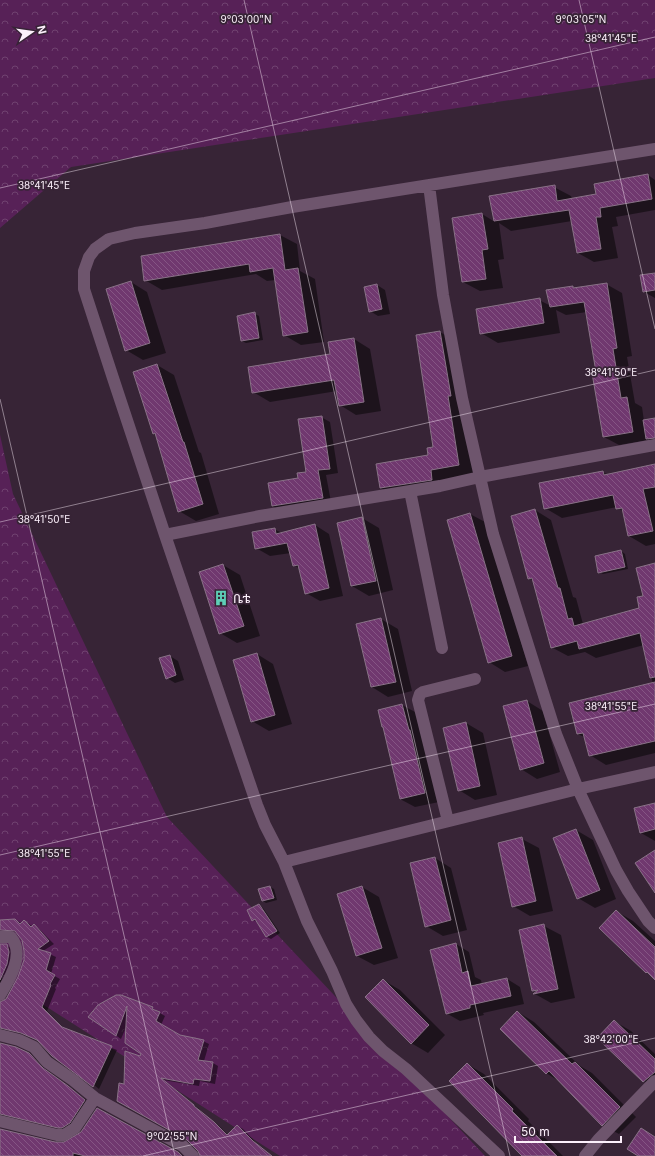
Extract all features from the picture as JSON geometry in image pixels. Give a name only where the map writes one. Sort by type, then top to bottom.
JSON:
[{"type":"street","points":[[499,1156],[369,1037],[346,1004],[332,971],[307,921],[284,862],[265,825],[257,805],[112,378],[84,289],[84,271],[89,257],[95,249],[109,239],[135,233],[205,223],[292,207],[655,149]]},
{"type":"street","points":[[429,185],[443,294],[462,398],[493,534],[556,734],[578,789],[625,886],[648,921],[655,928]]},
{"type":"street","points":[[165,535],[260,516],[440,486],[480,477],[655,445]]},
{"type":"street","points":[[410,491],[442,648]]},
{"type":"street","points":[[448,821],[418,700],[420,694],[423,692],[475,679]]},
{"type":"street","points":[[284,862],[578,789],[655,772]]},
{"type":"street","points":[[0,937],[11,937],[18,951],[16,961],[6,985],[0,994]]},
{"type":"street","points":[[0,1035],[19,1040],[34,1047],[47,1062],[95,1098],[182,1146],[193,1156]]},
{"type":"street","points":[[585,1156],[598,1140],[655,1081]]},
{"type":"street","points":[[0,1121],[64,1135],[75,1128],[95,1098]]},
{"type":"green space","points":[[0,0],[655,0],[655,78],[71,167],[0,228]]},
{"type":"green space","points":[[0,435],[13,494],[167,817],[485,1156],[280,1156],[0,977]]},
{"type":"building","points":[[648,174],[652,199],[600,208],[601,217],[596,217],[601,249],[577,253],[569,210],[494,221],[489,196],[555,185],[557,201],[596,194],[594,184]]},
{"type":"building","points":[[482,213],[488,249],[482,250],[486,279],[462,282],[452,218]]},
{"type":"building","points":[[280,234],[285,270],[298,268],[308,332],[283,336],[273,268],[250,272],[249,264],[144,281],[141,256]]},
{"type":"building","points":[[655,273],[655,290],[643,292],[640,275]]},
{"type":"building","points":[[131,281],[150,343],[125,351],[106,289]]},
{"type":"building","points":[[607,283],[617,348],[613,349],[621,398],[627,397],[633,432],[603,437],[592,373],[596,372],[584,302],[550,307],[546,290]]},
{"type":"building","points":[[377,284],[382,309],[369,312],[364,287]]},
{"type":"building","points":[[540,298],[544,323],[480,334],[476,309]]},
{"type":"building","points":[[255,312],[259,338],[241,341],[237,316]]},
{"type":"building","points":[[440,331],[451,396],[448,396],[459,465],[431,470],[432,480],[380,488],[376,464],[428,455],[427,448],[433,447],[416,335]]},
{"type":"building","points":[[354,338],[364,402],[339,406],[334,380],[252,393],[248,367],[330,354],[328,342]]},
{"type":"building","points":[[157,364],[184,442],[203,504],[178,512],[155,433],[153,434],[133,372]]},
{"type":"building","points":[[322,416],[330,469],[318,470],[323,498],[272,506],[268,483],[298,478],[297,473],[306,472],[298,419]]},
{"type":"building","points":[[655,418],[655,438],[646,439],[643,420]]},
{"type":"building","points":[[655,464],[655,487],[643,489],[653,531],[628,536],[622,508],[616,509],[613,495],[544,509],[539,483],[603,471],[604,475]]},
{"type":"building","points":[[535,509],[558,588],[560,588],[568,619],[572,618],[574,626],[639,608],[637,597],[643,596],[636,568],[655,563],[655,677],[650,678],[640,633],[579,649],[577,641],[551,648],[532,578],[528,579],[511,516]]},
{"type":"building","points":[[470,513],[512,656],[488,663],[447,520]]},
{"type":"building","points":[[362,517],[376,581],[351,586],[337,523]]},
{"type":"building","points":[[315,524],[329,588],[305,594],[298,565],[293,566],[287,543],[255,549],[252,532],[275,528],[276,534]]},
{"type":"building","points":[[621,550],[625,567],[598,573],[595,556]]},
{"type":"building","name":"ቤቴ","points":[[223,564],[244,626],[219,634],[199,572]]},
{"type":"building","points":[[381,618],[396,682],[371,687],[356,624]]},
{"type":"building","points":[[257,653],[275,715],[251,722],[233,660]]},
{"type":"building","points":[[170,655],[176,675],[166,679],[159,658]]},
{"type":"building","points":[[655,682],[655,741],[589,756],[583,733],[577,734],[569,703]]},
{"type":"building","points":[[527,700],[544,763],[520,770],[503,706]]},
{"type":"building","points":[[402,704],[410,730],[425,793],[400,799],[378,710]]},
{"type":"building","points":[[466,722],[480,786],[458,791],[443,728]]},
{"type":"building","points":[[655,803],[655,829],[640,833],[634,808]]},
{"type":"building","points":[[576,829],[600,890],[577,899],[553,838]]},
{"type":"building","points":[[522,837],[536,901],[512,907],[498,843]]},
{"type":"building","points":[[655,850],[655,893],[635,863]]},
{"type":"building","points":[[435,857],[451,920],[425,927],[410,863]]},
{"type":"building","points":[[270,886],[274,898],[262,901],[258,889]]},
{"type":"building","points":[[362,886],[382,948],[356,956],[337,894]]},
{"type":"building","points":[[259,904],[277,931],[266,937],[255,919],[252,921],[247,910]]},
{"type":"building","points":[[616,910],[655,947],[655,980],[599,928]]},
{"type":"building","points":[[15,919],[20,924],[24,920],[31,927],[34,924],[49,941],[38,949],[51,953],[46,970],[55,975],[50,984],[51,985],[42,1007],[62,1027],[112,1046],[93,1087],[52,1056],[37,1040],[21,1033],[0,1028],[0,1002],[6,999],[18,977],[24,960],[24,951],[22,940],[15,931],[0,930],[0,920]]},
{"type":"building","points":[[544,924],[558,989],[533,994],[538,990],[532,991],[519,930]]},
{"type":"building","points":[[456,943],[462,973],[468,971],[471,986],[507,978],[511,996],[470,1005],[470,1008],[446,1014],[430,950]]},
{"type":"building","points":[[0,944],[7,944],[9,952],[7,964],[0,980]]},
{"type":"building","points":[[383,979],[429,1025],[411,1044],[365,997]]},
{"type":"building","points":[[116,995],[121,995],[153,1007],[152,1009],[160,1012],[156,1021],[180,1035],[204,1040],[198,1060],[213,1062],[210,1081],[194,1079],[193,1084],[161,1078],[214,1122],[227,1135],[237,1125],[253,1141],[272,1156],[200,1156],[198,1151],[187,1140],[117,1101],[119,1083],[124,1084],[125,1051],[140,1056],[141,1054],[125,1043],[127,1006],[116,1036],[88,1017],[98,1005]]},
{"type":"building","points":[[517,1011],[572,1064],[575,1062],[620,1107],[602,1126],[549,1071],[546,1074],[500,1029]]},
{"type":"building","points":[[614,1020],[655,1059],[655,1072],[643,1082],[597,1038]]},
{"type":"building","points":[[0,1043],[16,1047],[29,1053],[43,1068],[85,1100],[70,1123],[62,1128],[58,1128],[0,1114]]},
{"type":"building","points":[[467,1063],[557,1156],[522,1156],[449,1081]]},
{"type":"building","points":[[97,1108],[178,1152],[182,1156],[85,1156],[73,1153],[73,1156],[0,1156],[0,1129],[55,1142],[64,1142],[81,1132]]},
{"type":"building","points":[[641,1128],[655,1137],[655,1156],[638,1156],[627,1149]]},
{"type":"place","name":"ቤቴ","points":[[221,598]]}]
